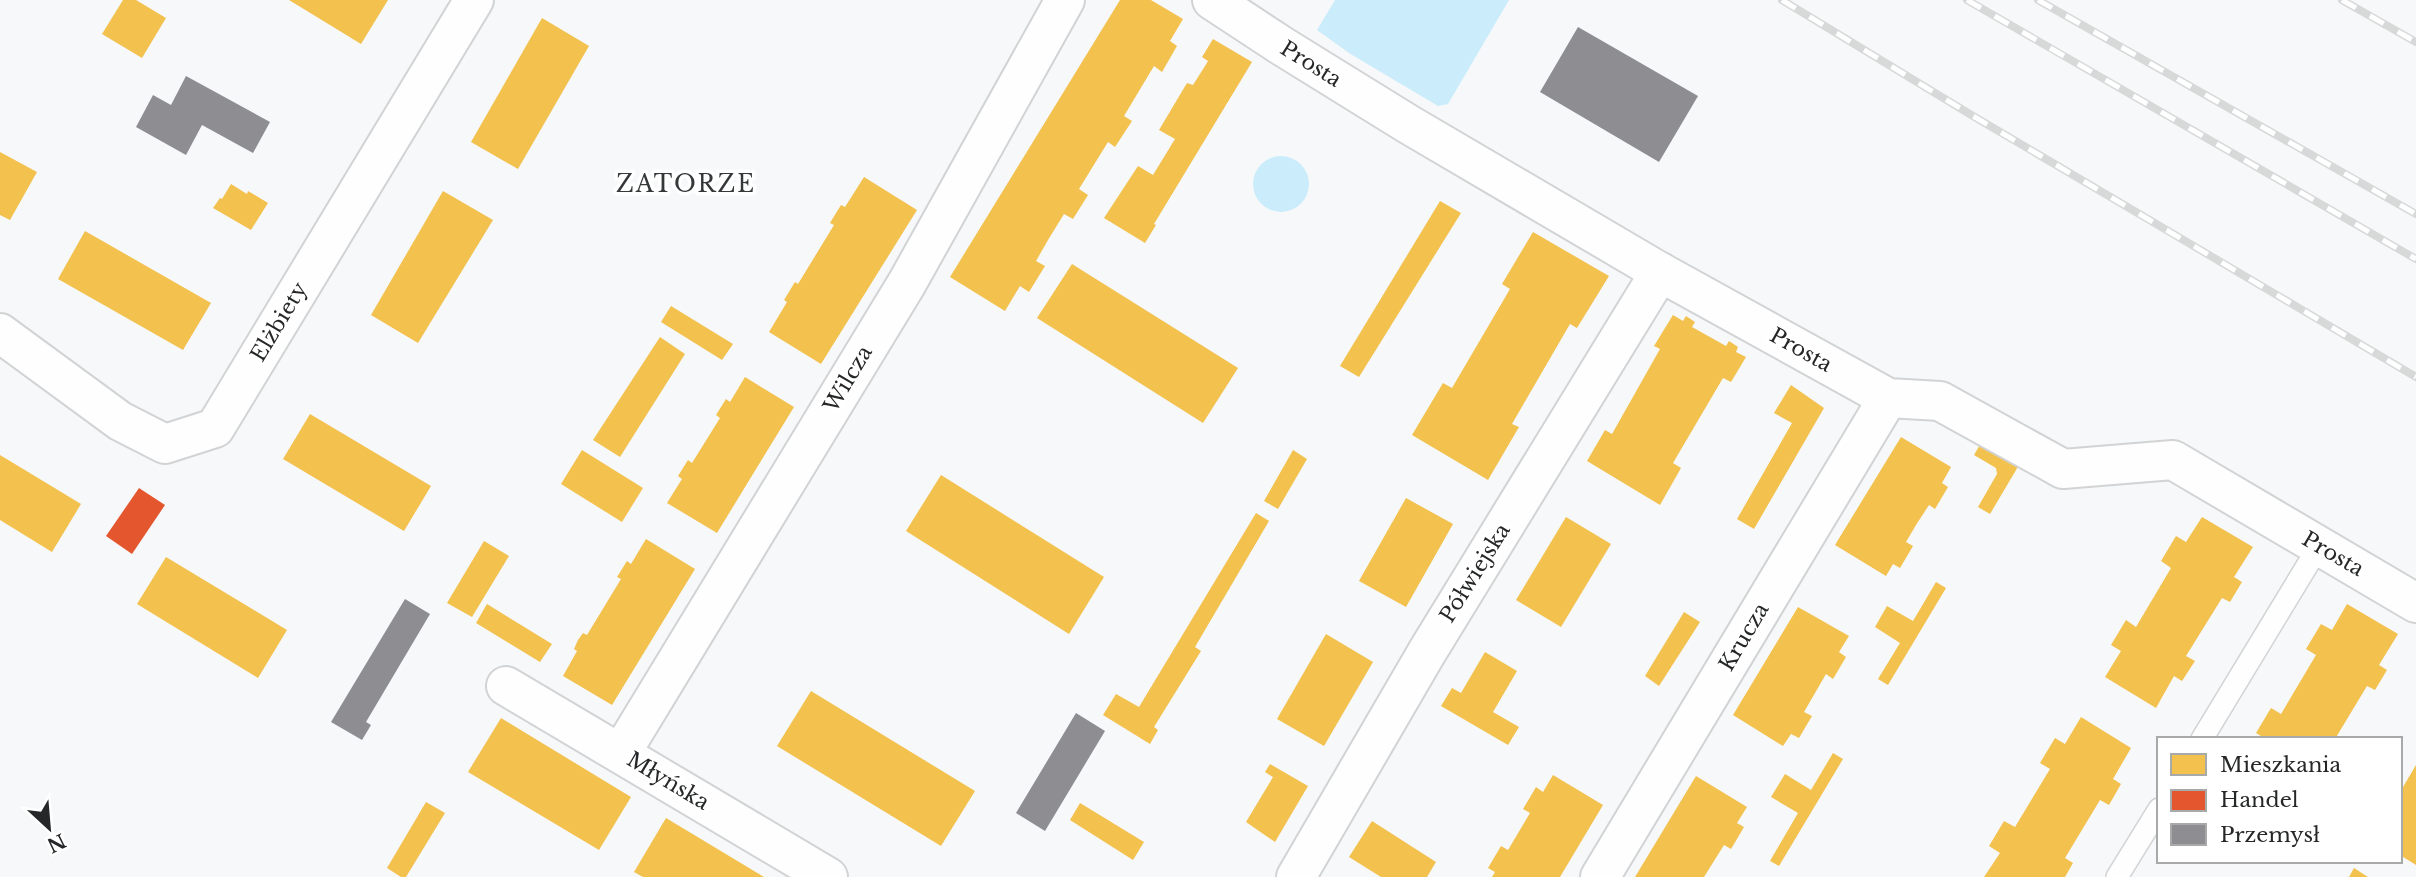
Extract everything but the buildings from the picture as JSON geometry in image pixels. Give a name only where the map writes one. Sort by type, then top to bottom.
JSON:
[{"type":"street","name":"Elżbiety","points":[[0,333],[120,421],[164,444],[215,428],[474,0]]},
{"type":"street","name":"Wilcza","points":[[621,753],[907,283],[1065,0]]},
{"type":"street","name":"Prosta","points":[[1212,0],[1408,124],[1660,272],[1888,398],[1940,401],[2063,469],[2173,460],[2416,603]]},
{"type":"street","name":"Półwiejska","points":[[1296,877],[1427,652],[1660,272]]},
{"type":"street","name":"Krucza","points":[[1600,877],[1888,398]]},
{"type":"street","name":"Młyńska","points":[[506,686],[828,877]]},
{"type":"lane","points":[[2203,737],[2319,546]]},
{"type":"lane","points":[[2117,877],[2157,812]]},
{"type":"shaded area","points":[[1335,0],[1509,0],[1448,104],[1438,106],[1349,53],[1317,30]]},
{"type":"shaded area","points":[[1275,156],[1287,156],[1297,160],[1305,168],[1309,184],[1305,200],[1297,208],[1287,212],[1275,212],[1265,208],[1257,200],[1253,190],[1253,178],[1257,168],[1265,160]]},
{"type":"railway","points":[[1782,0],[2416,377]]},
{"type":"railway","points":[[1967,0],[2416,259]]},
{"type":"railway","points":[[2038,0],[2416,214]]},
{"type":"railway","points":[[2342,0],[2416,42]]},
{"type":"district","name":"ZATORZE","points":[[686,184]]}]
